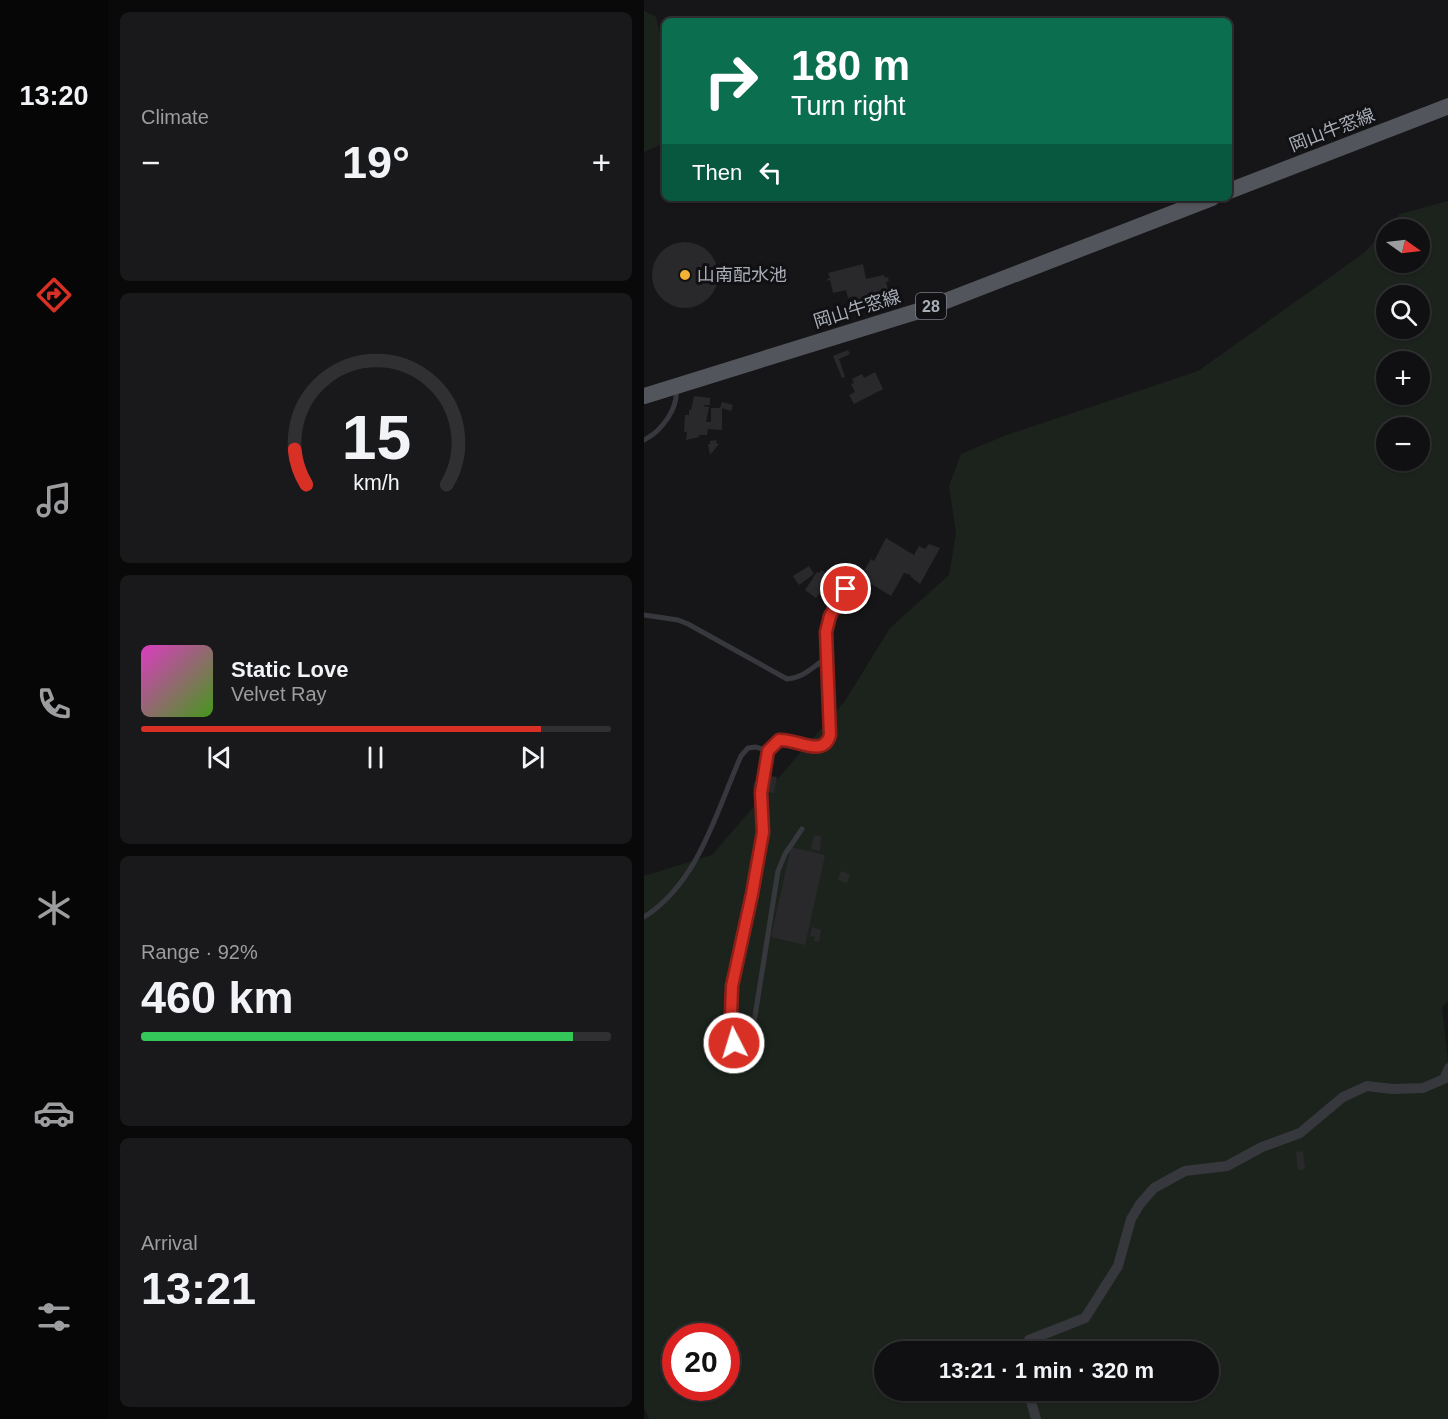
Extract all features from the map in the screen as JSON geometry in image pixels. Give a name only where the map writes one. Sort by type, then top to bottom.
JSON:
[{"type":"main road","name":"岡山牛窓線","points":[[1232,190],[1448,106]]},
{"type":"main road","name":"岡山牛窓線","points":[[644,396],[925,309],[1204,201]]},
{"type":"street","points":[[1028,1341],[1085,1318],[1118,1266],[1131,1219],[1154,1188],[1185,1172],[1227,1166],[1262,1147],[1300,1133],[1343,1097],[1367,1086],[1392,1089],[1423,1088],[1444,1079],[1448,1068]]},
{"type":"street","points":[[1031,1401],[1036,1419]]},
{"type":"lane","points":[[644,440],[654,434],[669,417],[677,396],[675,386]]},
{"type":"lane","points":[[802,829],[785,854],[778,871],[752,1035],[741,1046],[734,1043],[731,1014],[732,986],[763,832],[761,793],[768,751],[779,740],[816,748],[823,747],[828,742],[830,735],[826,632],[830,616],[846,589]]},
{"type":"lane","points":[[644,615],[678,620],[688,624],[786,679],[806,674],[827,658]]},
{"type":"lane","points":[[644,917],[669,897],[701,850],[741,756],[748,748],[756,747],[768,751]]},
{"type":"shaded area","points":[[644,11],[656,17],[662,42],[662,144],[644,152]]},
{"type":"shaded area","points":[[1448,201],[1449,1000],[1442,1007],[1449,1069],[1448,1419],[649,1419],[644,1408],[644,876],[712,855],[845,701],[890,628],[949,575],[956,533],[949,486],[961,454],[1004,436],[1198,371],[1364,253],[1376,240],[1376,273],[1430,273],[1430,219],[1395,219],[1400,214]]},
{"type":"building","name":"山南配水池","points":[[685,242],[697,245],[708,252],[715,263],[718,275],[715,287],[708,298],[697,305],[685,308],[673,305],[662,298],[655,287],[652,275],[655,263],[662,252],[673,245]]},
{"type":"building","points":[[863,264],[866,279],[884,275],[885,278],[888,277],[889,281],[886,282],[889,294],[855,302],[854,296],[848,298],[846,290],[833,293],[830,280],[827,281],[830,278],[828,273]]},
{"type":"building","points":[[848,350],[850,354],[839,359],[845,377],[842,378],[833,356]]},
{"type":"building","points":[[875,372],[883,389],[854,404],[849,395],[855,392],[851,384],[854,383],[852,379],[862,374],[864,378]]},
{"type":"building","points":[[694,396],[710,398],[710,405],[704,405],[709,407],[706,422],[711,422],[711,408],[720,408],[722,402],[733,405],[731,411],[722,408],[722,430],[708,429],[707,435],[699,435],[699,437],[686,440],[685,415],[689,415]]},
{"type":"building","points":[[716,440],[719,444],[710,455],[708,444]]},
{"type":"building","points":[[886,538],[914,555],[919,546],[925,549],[929,544],[940,548],[920,584],[911,575],[904,573],[891,596],[863,579],[867,572],[864,571],[871,559],[874,561]]},
{"type":"building","points":[[809,566],[814,574],[799,585],[793,576]]},
{"type":"building","points":[[821,570],[832,576],[816,598],[805,590],[817,572]]},
{"type":"building","points":[[770,776],[777,777],[774,793],[753,790],[754,782],[768,785]]},
{"type":"building","points":[[814,835],[821,836],[820,851],[811,849]]},
{"type":"building","points":[[791,847],[825,855],[805,945],[771,937]]},
{"type":"building","points":[[841,871],[850,874],[847,883],[838,880]]},
{"type":"building","points":[[812,927],[821,930],[819,942],[814,941],[815,937],[810,936]]},
{"type":"building","points":[[1303,1151],[1305,1169],[1298,1170],[1296,1152]]},
{"type":"place","name":"山南配水池","points":[[685,275]]},
{"type":"route","points":[[734,1043],[731,1014],[732,986],[763,832],[761,793],[768,751],[779,740],[816,748],[823,747],[828,742],[830,735],[826,632],[830,616],[846,589]]}]
